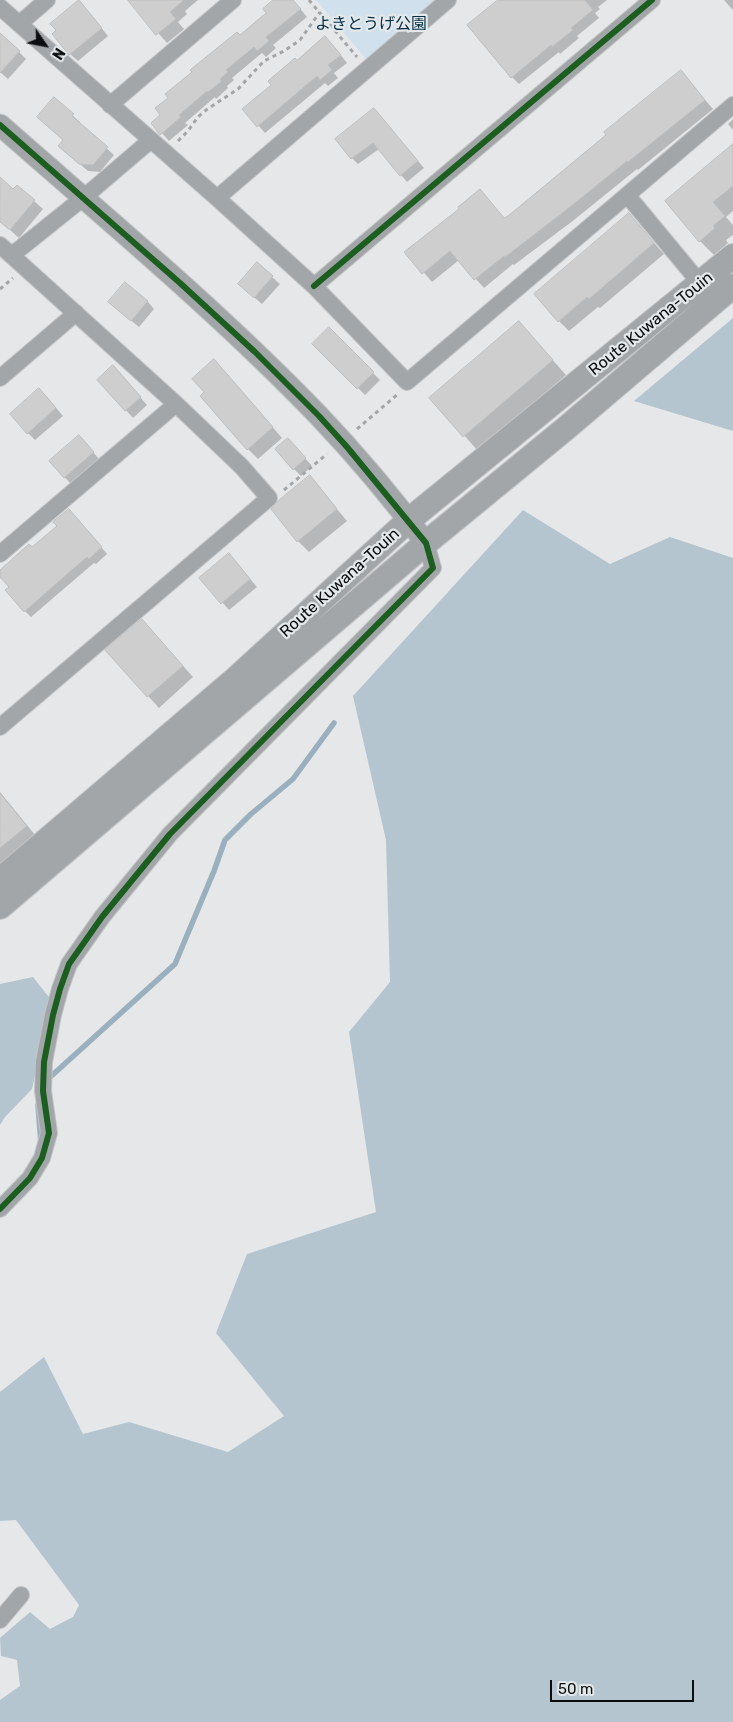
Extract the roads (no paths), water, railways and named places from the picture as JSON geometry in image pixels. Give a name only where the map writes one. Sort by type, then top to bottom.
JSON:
[{"type":"main road","name":"Route Kuwana-Touin","points":[[0,880],[232,682],[408,520],[733,256]]},
{"type":"main road","name":"Route Kuwana-Touin","points":[[0,907],[426,543],[565,429],[733,286]]},
{"type":"main road","points":[[408,520],[418,530],[424,531],[434,527],[538,439],[565,429]]},
{"type":"main road","points":[[232,682],[275,654],[401,544],[407,541],[426,543]]},
{"type":"street","points":[[19,24],[47,0]]},
{"type":"street","points":[[110,105],[233,0]]},
{"type":"street","points":[[217,198],[448,0]]},
{"type":"street","points":[[314,286],[652,0]]},
{"type":"street","points":[[0,7],[314,286],[407,382],[733,105]]},
{"type":"street","points":[[0,125],[180,283],[262,359],[342,441],[408,520],[426,543],[434,568],[170,834],[102,916],[69,964],[53,1015],[44,1062],[43,1090],[49,1133],[42,1158],[30,1178],[0,1210]]},
{"type":"street","points":[[0,727],[269,498],[242,467],[176,404],[6,250],[83,198],[150,140]]},
{"type":"street","points":[[627,195],[700,284]]},
{"type":"street","points":[[0,378],[76,313]]},
{"type":"street","points":[[0,554],[176,404]]},
{"type":"street","points":[[0,1620],[21,1595]]},
{"type":"waterway","points":[[48,1079],[175,964],[225,840],[251,814],[293,779],[334,723]]},
{"type":"waterway","points":[[38,1105],[41,1144]]},
{"type":"park label","name":"よきとうげ公園","points":[[371,24]]}]
